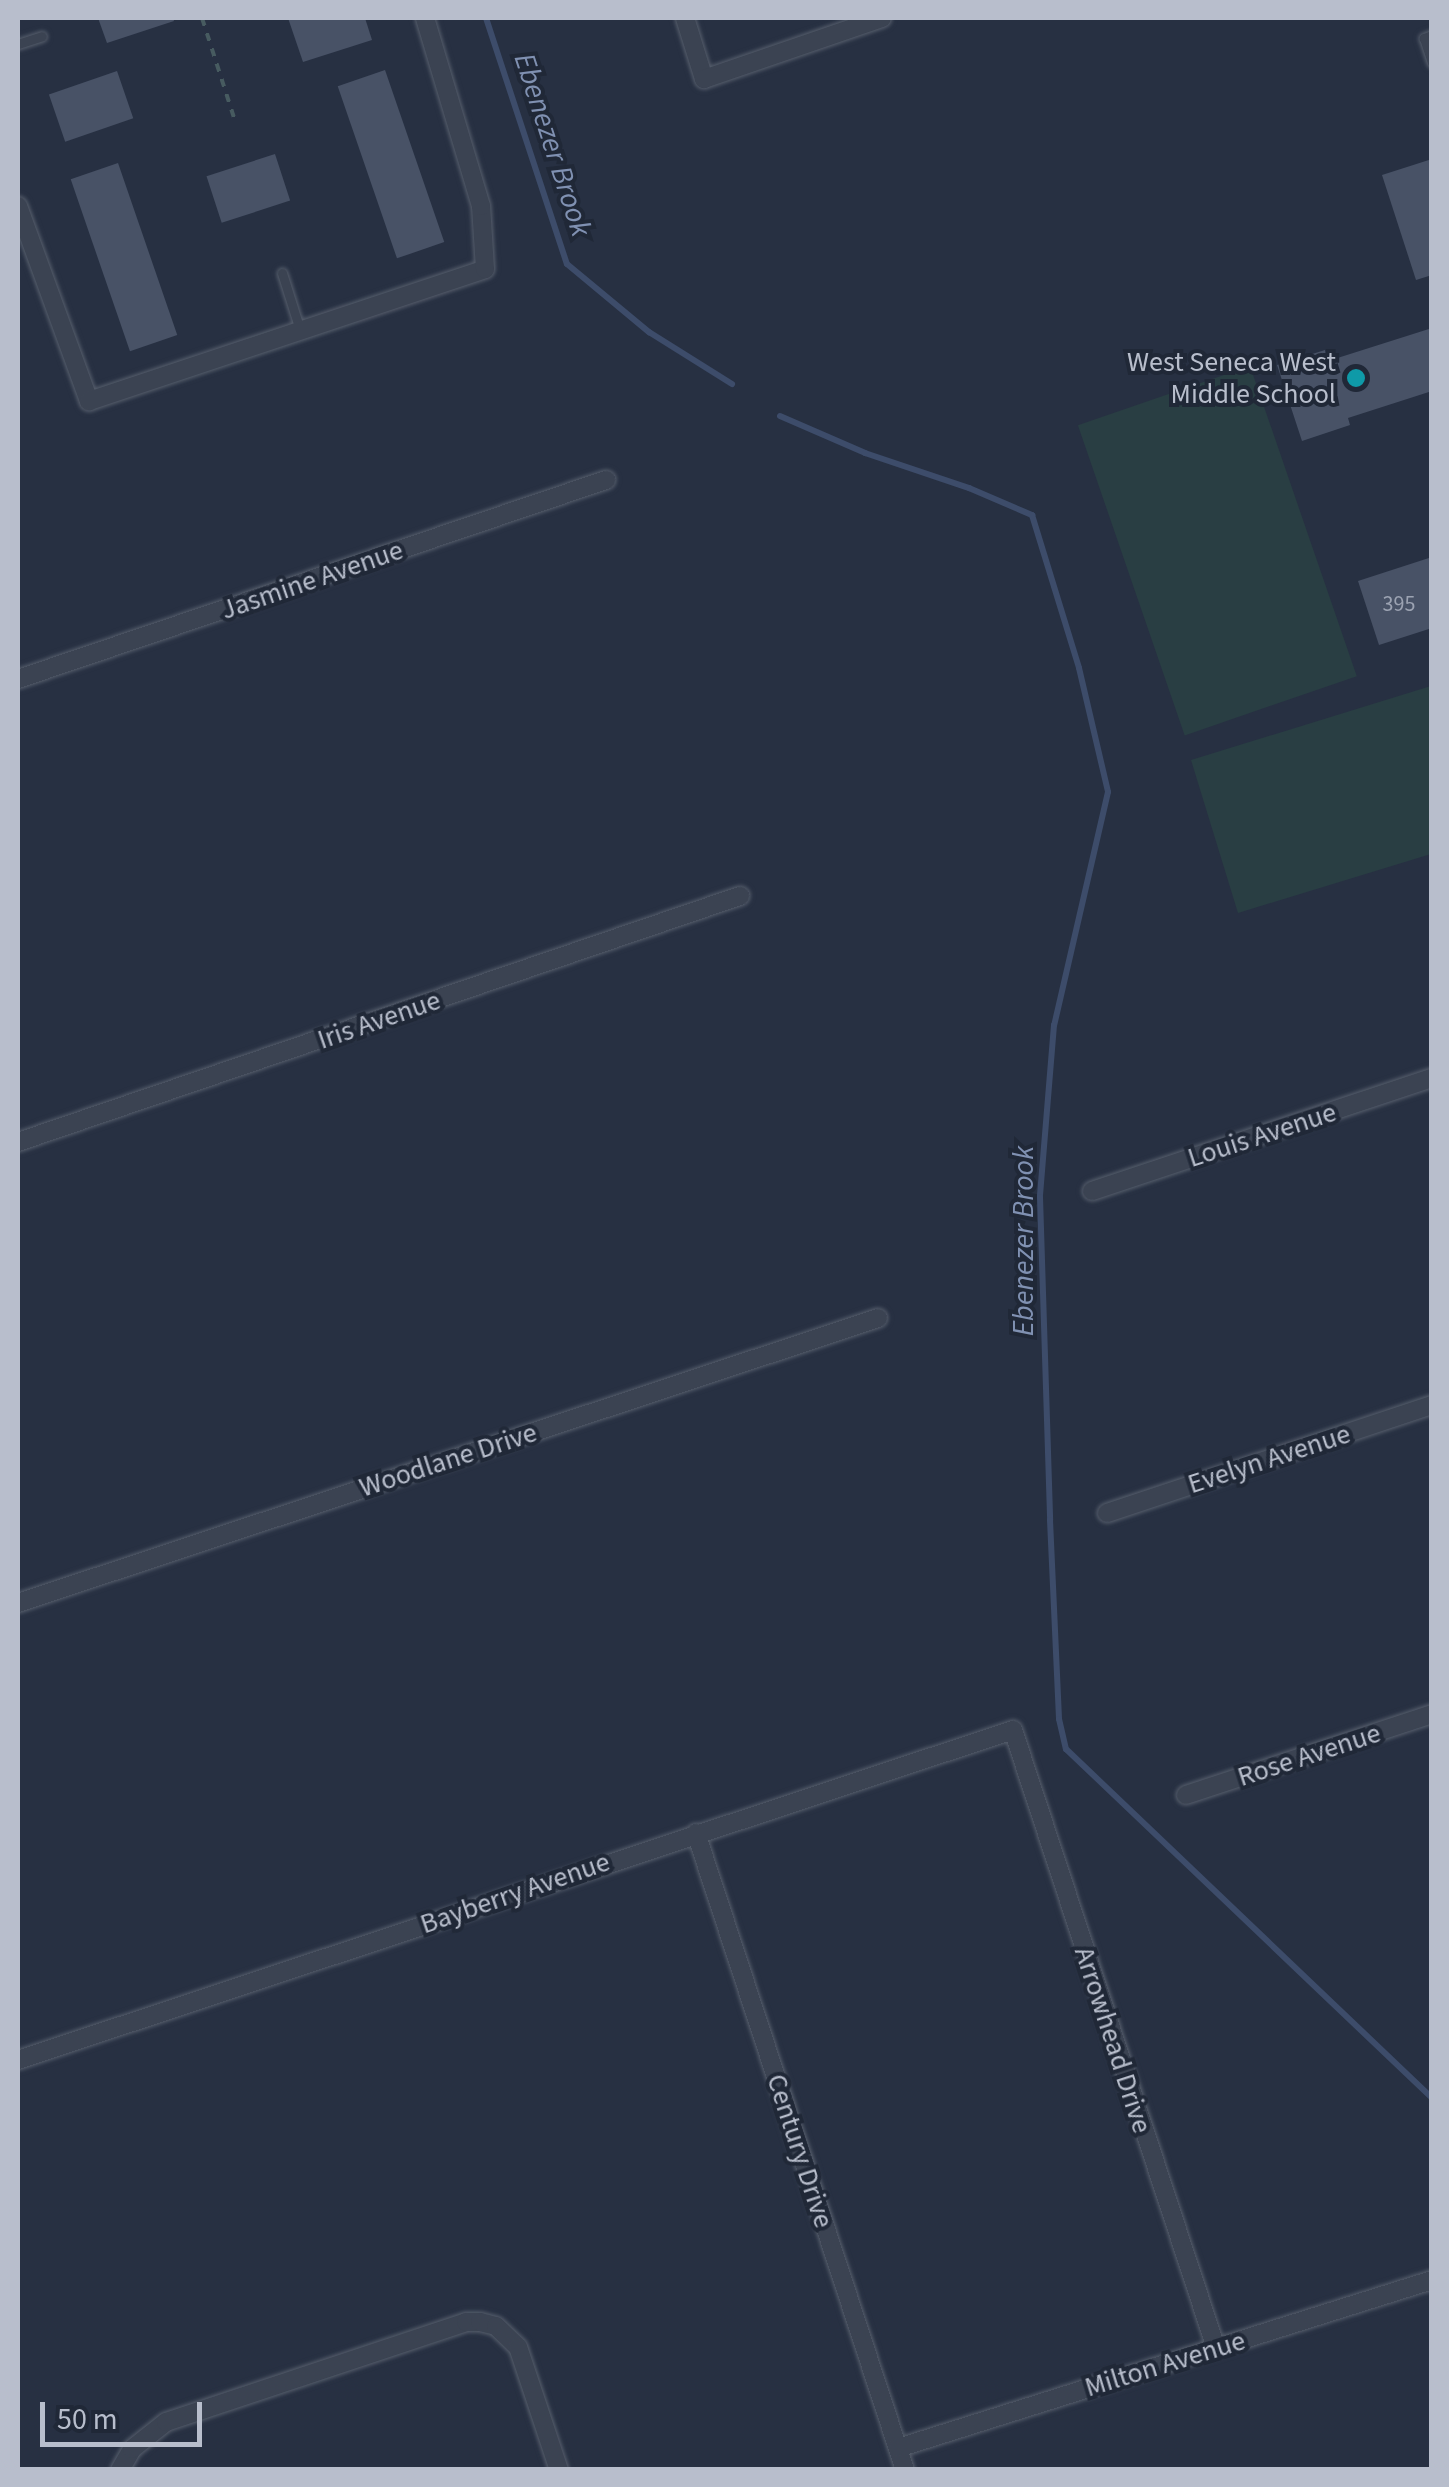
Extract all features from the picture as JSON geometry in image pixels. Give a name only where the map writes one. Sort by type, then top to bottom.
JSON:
[{"type":"street","points":[[18,206],[89,401],[485,268],[482,206],[426,18]]},
{"type":"street","points":[[685,18],[704,79],[882,18]]},
{"type":"street","name":"Jasmine Avenue","points":[[18,679],[606,480]]},
{"type":"street","name":"Iris Avenue","points":[[18,1142],[740,896]]},
{"type":"street","name":"Louis Avenue","points":[[1092,1191],[1432,1078]]},
{"type":"street","name":"Woodlane Drive","points":[[18,1603],[878,1318]]},
{"type":"street","name":"Evelyn Avenue","points":[[1107,1512],[1432,1405]]},
{"type":"street","name":"Rose Avenue","points":[[1186,1795],[1432,1714]]},
{"type":"street","name":"Bayberry Avenue","points":[[18,2060],[1013,1730]]},
{"type":"street","name":"Arrowhead Drive","points":[[1013,1730],[1216,2348]]},
{"type":"street","name":"Century Drive","points":[[696,1833],[905,2470]]},
{"type":"street","name":"Milton Avenue","points":[[898,2448],[1432,2280]]},
{"type":"street","points":[[120,2470],[132,2449],[166,2422],[466,2322],[496,2326],[518,2347],[559,2470]]},
{"type":"lane","points":[[1432,35],[1424,38],[1432,63]]},
{"type":"lane","points":[[18,44],[42,36]]},
{"type":"lane","points":[[282,273],[300,330]]},
{"type":"path","points":[[202,18],[235,122]]},
{"type":"green space","points":[[1250,366],[1357,676],[1185,735],[1078,425]]},
{"type":"green space","points":[[1431,686],[1431,854],[1238,913],[1191,760]]},
{"type":"building","points":[[98,18],[173,18],[174,21],[107,43]]},
{"type":"building","points":[[288,18],[365,18],[372,40],[303,62]]},
{"type":"building","points":[[385,70],[444,242],[397,258],[338,86]]},
{"type":"building","points":[[117,71],[133,118],[65,142],[49,94]]},
{"type":"building","points":[[275,154],[290,201],[222,223],[207,176]]},
{"type":"building","points":[[1432,159],[1432,275],[1416,280],[1382,175]]},
{"type":"building","points":[[118,163],[177,335],[130,351],[71,179]]},
{"type":"building","name":"West Seneca West Middle School","points":[[1432,328],[1432,391],[1348,418],[1350,425],[1302,441],[1277,365],[1325,350],[1328,361]]},
{"type":"building","points":[[1432,557],[1432,628],[1379,645],[1358,581]]},
{"type":"waterway","name":"Ebenezer Brook","points":[[486,18],[567,264],[649,332],[732,384]]},
{"type":"waterway","name":"Ebenezer Brook","points":[[780,416],[865,453],[969,488],[1032,515],[1079,668],[1108,792],[1054,1025],[1040,1197],[1059,1719],[1066,1749],[1432,2098]]},
{"type":"place","name":"West Seneca West Middle School","points":[[1356,378]]}]
